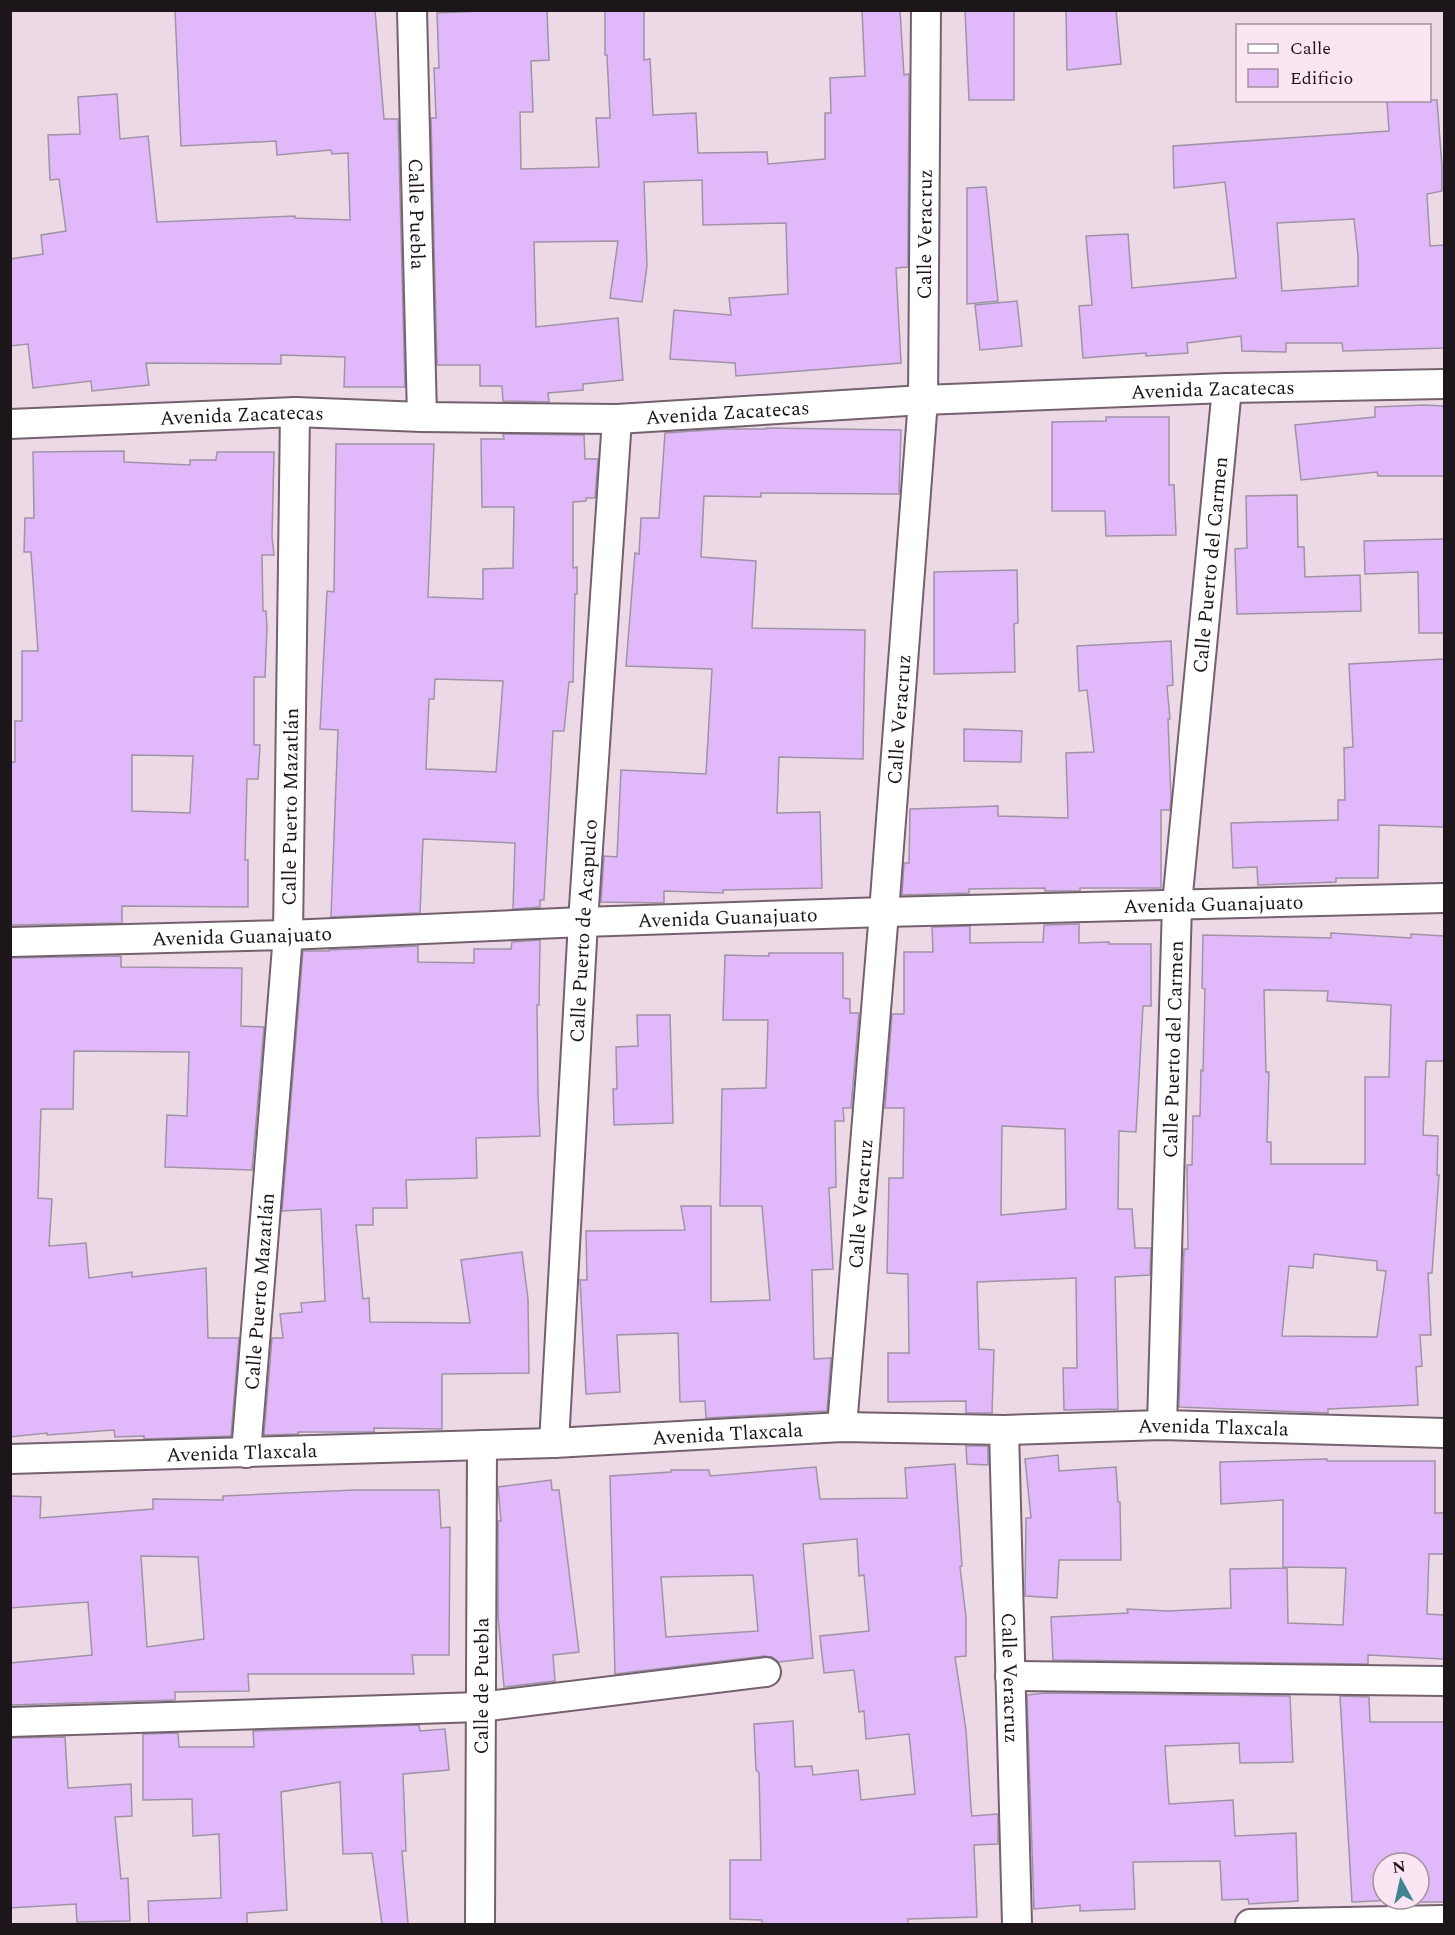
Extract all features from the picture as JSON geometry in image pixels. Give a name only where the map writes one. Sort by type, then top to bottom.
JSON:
[{"type":"street","name":"Calle Puebla","points":[[412,10],[422,417]]},
{"type":"street","name":"Calle Veracruz","points":[[842,1427],[884,912],[922,400],[926,10]]},
{"type":"street","name":"Avenida Zacatecas","points":[[10,424],[295,412],[422,417],[617,419],[922,400],[1227,388],[1444,384]]},
{"type":"street","name":"Calle Puerto del Carmen","points":[[1162,1425],[1177,904],[1227,388]]},
{"type":"street","name":"Calle Puerto Mazatlán","points":[[246,1452],[288,935],[295,412]]},
{"type":"street","name":"Calle Puerto de Acapulco","points":[[554,1443],[583,922],[617,419]]},
{"type":"street","name":"Avenida Guanajuato","points":[[10,942],[288,935],[884,912],[1444,898]]},
{"type":"street","name":"Avenida Tlaxcala","points":[[10,1459],[554,1443],[842,1427],[1004,1430],[1162,1425],[1444,1433]]},
{"type":"street","name":"Calle Veracruz","points":[[1004,1430],[1017,1924]]},
{"type":"street","name":"Calle de Puebla","points":[[480,1924],[482,1445]]},
{"type":"street","points":[[10,1722],[480,1707],[766,1672]]},
{"type":"street","points":[[1010,1676],[1444,1681]]},
{"type":"street","points":[[1250,1924],[1444,1920]]},
{"type":"building","points":[[175,10],[375,10],[384,119],[398,119],[405,387],[344,387],[345,357],[281,355],[281,364],[146,363],[149,385],[92,391],[91,381],[33,388],[28,344],[10,346],[10,259],[43,254],[41,235],[66,231],[59,179],[50,180],[48,135],[80,134],[78,97],[117,94],[120,139],[148,136],[157,222],[295,216],[295,218],[350,220],[348,153],[332,154],[331,150],[277,155],[276,141],[181,146]]},
{"type":"building","points":[[547,10],[549,60],[531,61],[533,112],[520,112],[521,169],[599,167],[596,118],[610,118],[607,55],[605,55],[605,10],[644,10],[644,60],[650,59],[653,115],[696,113],[698,153],[767,152],[768,164],[825,159],[825,113],[831,113],[830,78],[865,76],[862,10],[900,10],[904,75],[909,74],[908,267],[896,268],[901,363],[736,376],[735,363],[670,359],[674,310],[731,315],[729,298],[788,294],[786,223],[703,225],[702,180],[644,182],[647,266],[642,302],[610,298],[618,241],[534,242],[536,327],[618,318],[623,380],[583,384],[583,390],[548,393],[549,402],[503,401],[502,386],[480,386],[480,365],[437,365],[431,118],[436,118],[434,68],[439,68],[437,13]]},
{"type":"building","points":[[965,10],[1014,10],[1014,100],[969,100]]},
{"type":"building","points":[[1066,10],[1116,10],[1121,64],[1067,70]]},
{"type":"building","points":[[1437,100],[1442,191],[1427,194],[1430,246],[1444,245],[1444,348],[1343,351],[1342,343],[1286,343],[1286,352],[1242,351],[1241,336],[1187,343],[1188,353],[1146,356],[1146,353],[1083,358],[1079,306],[1092,305],[1086,236],[1128,234],[1132,288],[1236,278],[1225,182],[1174,188],[1173,146],[1389,131],[1387,102]],"holes":[[[1354,219],[1358,286],[1282,291],[1277,223]]]},
{"type":"building","points":[[986,187],[998,301],[967,304],[967,188]]},
{"type":"building","points":[[1017,301],[1022,346],[980,350],[975,305]]},
{"type":"building","points":[[1444,406],[1444,476],[1378,476],[1377,472],[1301,480],[1295,425],[1375,417],[1375,407]]},
{"type":"building","points":[[1106,417],[1169,417],[1169,485],[1174,485],[1176,535],[1106,536],[1105,511],[1052,511],[1052,422],[1106,421]]},
{"type":"building","points":[[766,428],[901,430],[899,494],[761,493],[761,497],[704,496],[701,557],[756,561],[752,628],[865,630],[863,759],[779,757],[777,813],[820,812],[822,888],[723,890],[723,893],[664,891],[664,903],[601,902],[604,856],[617,857],[621,770],[706,774],[712,669],[626,666],[635,553],[639,554],[641,518],[659,518],[665,433]]},
{"type":"building","points":[[503,434],[584,435],[585,459],[598,459],[595,498],[573,502],[573,568],[577,567],[577,594],[575,594],[573,682],[569,682],[564,731],[553,731],[544,900],[540,900],[540,907],[513,909],[515,843],[423,839],[420,913],[331,917],[338,730],[320,729],[327,591],[334,592],[336,444],[434,444],[428,597],[483,599],[483,569],[513,568],[514,507],[482,507],[481,439],[504,439]],"holes":[[[435,679],[503,681],[496,772],[426,769],[429,699],[434,699]]]},
{"type":"building","points":[[124,451],[124,462],[190,465],[190,460],[216,460],[217,452],[274,452],[272,537],[274,555],[262,555],[263,611],[266,611],[267,627],[265,677],[254,677],[254,745],[260,745],[258,779],[247,779],[245,860],[248,860],[248,907],[122,906],[122,923],[10,925],[11,762],[15,762],[15,721],[22,721],[22,651],[38,651],[31,552],[24,552],[25,518],[34,518],[33,452]],"holes":[[[132,755],[193,756],[190,813],[132,811]]]},
{"type":"building","points":[[1297,495],[1298,547],[1304,547],[1305,577],[1360,575],[1361,611],[1237,614],[1235,549],[1247,548],[1246,496]]},
{"type":"building","points":[[1444,539],[1444,633],[1419,633],[1418,572],[1365,574],[1364,541]]},
{"type":"building","points":[[1017,570],[1018,623],[1014,624],[1015,672],[934,674],[934,572]]},
{"type":"building","points":[[1171,641],[1173,685],[1167,686],[1170,719],[1168,719],[1171,798],[1170,810],[1161,810],[1161,888],[1080,888],[1080,891],[1045,891],[1045,888],[969,889],[969,893],[902,895],[904,863],[909,863],[910,809],[998,806],[998,816],[1068,818],[1066,753],[1094,752],[1087,690],[1079,691],[1077,646]]},
{"type":"building","points":[[1444,659],[1444,827],[1379,825],[1378,878],[1336,878],[1336,882],[1258,885],[1257,867],[1233,868],[1231,823],[1338,820],[1338,800],[1345,800],[1344,748],[1353,747],[1349,664]]},
{"type":"building","points":[[964,729],[1022,731],[1021,762],[964,761]]},
{"type":"building","points":[[1079,924],[1079,943],[1151,944],[1151,1006],[1143,1006],[1136,1132],[1119,1131],[1118,1209],[1132,1209],[1135,1248],[1151,1248],[1150,1275],[1115,1277],[1118,1409],[1064,1410],[1063,1368],[1077,1368],[1076,1278],[977,1282],[979,1349],[994,1350],[992,1413],[966,1413],[966,1401],[888,1402],[888,1353],[909,1353],[908,1274],[887,1273],[889,1178],[903,1178],[904,1108],[885,1108],[892,1014],[904,1014],[904,952],[933,952],[932,927],[970,926],[970,943],[1043,942],[1044,925]],"holes":[[[1002,1126],[1065,1129],[1066,1209],[1001,1215]]]},
{"type":"building","points":[[1331,933],[1411,938],[1411,934],[1444,936],[1444,1061],[1426,1061],[1423,1135],[1438,1136],[1437,1175],[1439,1175],[1432,1273],[1428,1273],[1431,1335],[1420,1335],[1422,1366],[1416,1367],[1418,1405],[1328,1409],[1328,1413],[1179,1407],[1184,1249],[1188,1249],[1187,1165],[1192,1165],[1193,1116],[1200,1116],[1201,1070],[1203,1071],[1205,989],[1202,988],[1203,935],[1331,938]],"holes":[[[1264,990],[1328,991],[1327,1001],[1391,1005],[1389,1077],[1365,1077],[1365,1164],[1271,1164],[1271,1142],[1267,1142],[1269,1072],[1266,1072]],[[1314,1254],[1377,1261],[1377,1270],[1386,1271],[1377,1337],[1282,1336],[1289,1266],[1313,1268]]]},
{"type":"building","points":[[540,940],[539,1005],[537,1005],[540,1136],[476,1138],[477,1178],[406,1180],[407,1208],[373,1208],[373,1225],[356,1225],[363,1299],[369,1298],[370,1322],[470,1323],[461,1260],[522,1252],[528,1299],[529,1373],[442,1374],[442,1429],[374,1428],[374,1432],[298,1432],[298,1434],[264,1435],[272,1338],[283,1338],[280,1314],[302,1312],[301,1303],[325,1301],[321,1209],[282,1211],[303,951],[418,946],[418,962],[474,963],[474,949],[511,949],[512,942]]},
{"type":"building","points":[[769,953],[843,953],[843,998],[850,999],[850,1013],[859,1013],[851,1108],[843,1108],[844,1121],[835,1121],[836,1187],[829,1188],[833,1269],[812,1270],[814,1359],[831,1358],[827,1411],[706,1418],[705,1401],[680,1402],[678,1333],[617,1335],[620,1392],[586,1394],[580,1280],[587,1280],[586,1231],[685,1230],[681,1206],[711,1206],[711,1302],[770,1300],[762,1206],[720,1206],[722,1089],[766,1088],[768,1020],[723,1020],[725,955],[769,956]]},
{"type":"building","points":[[121,956],[121,967],[242,968],[241,1026],[264,1027],[252,1170],[165,1167],[167,1115],[187,1116],[189,1052],[74,1051],[73,1109],[41,1109],[38,1198],[52,1199],[49,1246],[86,1243],[89,1278],[132,1272],[132,1277],[206,1268],[208,1338],[239,1338],[231,1436],[144,1439],[144,1436],[115,1437],[114,1430],[10,1437],[10,958]]},
{"type":"building","points":[[637,1015],[670,1015],[673,1123],[614,1125],[613,1089],[617,1089],[616,1047],[638,1046]]},
{"type":"building","points":[[966,1446],[988,1446],[988,1465],[967,1464]]},
{"type":"building","points":[[1058,1455],[1059,1471],[1116,1467],[1118,1502],[1120,1502],[1121,1560],[1059,1560],[1057,1598],[1025,1596],[1026,1518],[1031,1518],[1025,1459]]},
{"type":"building","points":[[1327,1459],[1327,1461],[1435,1461],[1435,1513],[1444,1513],[1444,1554],[1429,1554],[1427,1614],[1444,1615],[1444,1659],[1368,1655],[1368,1664],[1053,1660],[1051,1617],[1128,1613],[1127,1609],[1168,1611],[1231,1608],[1230,1569],[1287,1568],[1288,1623],[1343,1625],[1346,1568],[1283,1567],[1283,1500],[1221,1504],[1220,1462]]},
{"type":"building","points":[[955,1464],[962,1566],[960,1567],[966,1617],[966,1656],[955,1657],[966,1730],[971,1809],[972,1816],[998,1814],[998,1844],[974,1845],[977,1917],[908,1919],[908,1924],[762,1924],[762,1920],[730,1919],[730,1860],[761,1860],[759,1773],[756,1770],[754,1724],[793,1721],[795,1767],[812,1766],[813,1775],[858,1770],[861,1800],[915,1794],[909,1734],[866,1739],[864,1711],[859,1712],[854,1670],[824,1673],[820,1636],[869,1631],[864,1575],[859,1576],[857,1539],[803,1544],[813,1658],[779,1662],[772,1657],[764,1656],[615,1674],[610,1476],[671,1472],[671,1470],[709,1470],[710,1476],[816,1467],[820,1499],[907,1498],[905,1468]],"holes":[[[753,1575],[758,1631],[666,1637],[661,1577]]]},
{"type":"building","points":[[551,1480],[552,1490],[559,1490],[579,1652],[553,1655],[555,1681],[504,1687],[498,1616],[498,1521],[501,1521],[498,1487]]},
{"type":"building","points":[[354,1490],[439,1490],[441,1528],[450,1527],[449,1655],[412,1655],[414,1674],[248,1674],[249,1691],[175,1692],[175,1700],[10,1705],[10,1663],[92,1655],[88,1602],[10,1608],[10,1496],[41,1497],[40,1518],[153,1509],[153,1499],[223,1500],[223,1496]],"holes":[[[141,1556],[198,1557],[204,1639],[147,1647]]]},
{"type":"building","points":[[1045,1693],[1290,1696],[1293,1762],[1240,1763],[1239,1743],[1165,1746],[1169,1804],[1233,1800],[1235,1836],[1296,1833],[1298,1901],[1249,1904],[1248,1899],[1222,1900],[1220,1861],[1133,1862],[1135,1909],[1080,1911],[1080,1905],[1034,1909],[1027,1695]]},
{"type":"building","points":[[1340,1696],[1369,1697],[1370,1722],[1444,1722],[1444,1902],[1431,1902],[1431,1851],[1371,1851],[1371,1901],[1352,1902]]},
{"type":"building","points":[[419,1725],[420,1731],[445,1729],[449,1770],[403,1774],[406,1851],[402,1851],[408,1924],[382,1924],[372,1853],[343,1854],[340,1782],[281,1792],[287,1910],[247,1913],[247,1924],[149,1924],[148,1901],[221,1898],[219,1834],[193,1836],[192,1799],[143,1800],[143,1734],[178,1733],[179,1747],[254,1747],[253,1731]]},
{"type":"building","points":[[65,1737],[68,1788],[131,1784],[132,1816],[115,1817],[121,1879],[128,1878],[130,1921],[77,1922],[76,1904],[10,1908],[10,1738]]}]
